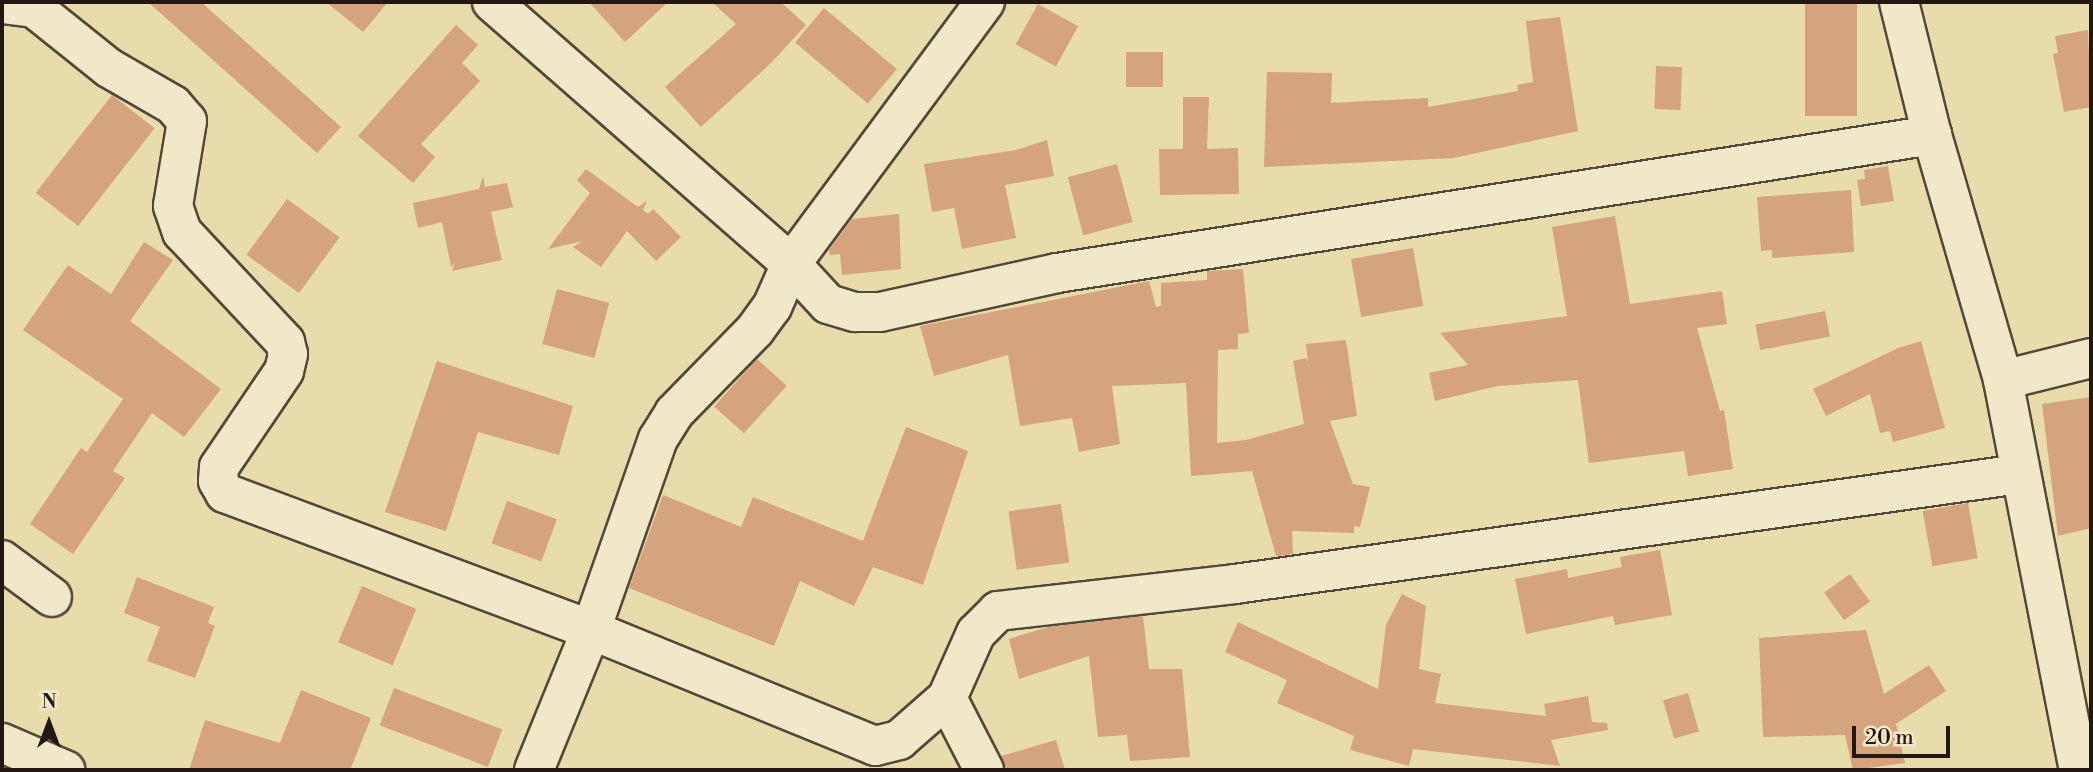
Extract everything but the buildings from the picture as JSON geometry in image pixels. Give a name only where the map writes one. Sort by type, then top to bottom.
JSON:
[{"type":"street","points":[[492,2],[791,264],[828,304],[880,312],[1057,273],[1932,135]]},
{"type":"street","points":[[534,770],[591,630],[658,439],[674,413],[755,330],[772,307],[791,264],[985,2]]},
{"type":"street","points":[[1899,2],[1932,135],[2003,380],[2020,474],[2079,720],[2080,770]]},
{"type":"street","points":[[2,4],[34,8],[108,68],[173,105],[187,121],[173,206],[182,232],[285,342],[288,354],[284,371],[219,467],[218,481],[225,493],[591,630],[875,746],[900,740],[947,698],[976,633],[998,611],[1248,582],[2020,474]]},
{"type":"street","points":[[2003,380],[2091,358]]},
{"type":"street","points":[[2,560],[52,597]]},
{"type":"street","points":[[947,698],[984,770]]},
{"type":"street","points":[[2,743],[65,770]]}]
